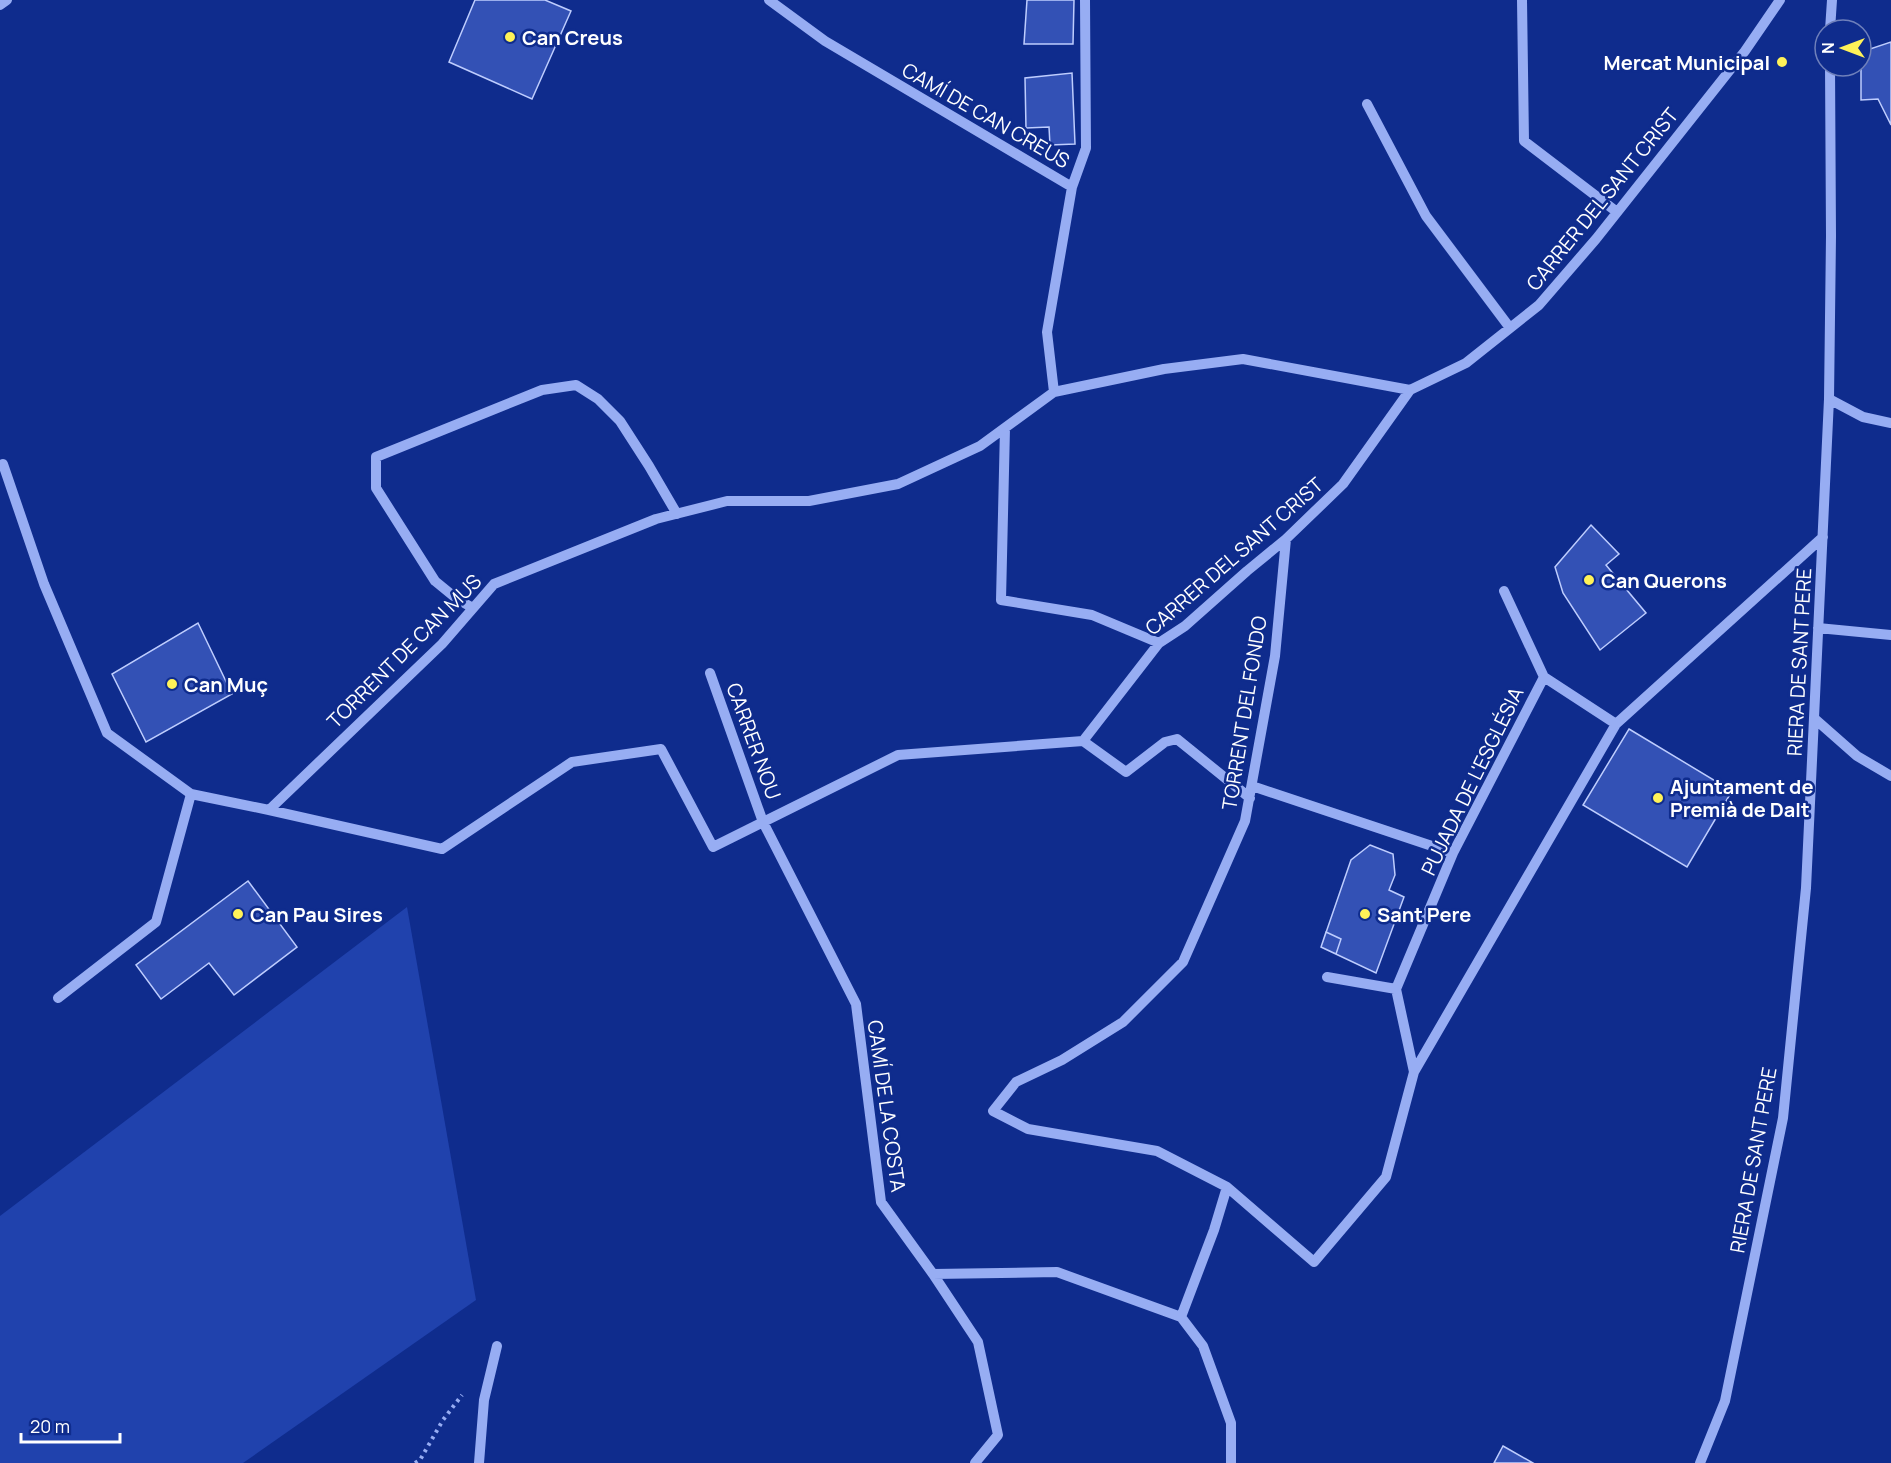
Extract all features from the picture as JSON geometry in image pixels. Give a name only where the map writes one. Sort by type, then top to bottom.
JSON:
[{"type":"street","points":[[0,5],[7,0]]},
{"type":"street","name":"CAMÍ DE CAN CREUS","points":[[769,0],[825,41],[1072,187],[1047,332],[1054,392]]},
{"type":"street","points":[[1072,187],[1086,148],[1085,0]]},
{"type":"street","points":[[1522,0],[1524,141],[1617,212]]},
{"type":"street","name":"CARRER DEL SANT CRIST","points":[[1083,741],[1159,643],[1185,626],[1286,539],[1343,484],[1410,390],[1466,363],[1539,305],[1617,212],[1745,51],[1780,0]]},
{"type":"street","points":[[1831,18],[1832,0]]},
{"type":"street","name":"RIERA DE SANT PERE","points":[[1700,1463],[1725,1401],[1783,1118],[1806,888],[1829,399],[1830,78]]},
{"type":"street","points":[[1367,104],[1426,216],[1510,328]]},
{"type":"street","name":"TORRENT DE CAN MUS","points":[[269,810],[442,644],[494,584],[656,519],[727,501],[809,501],[898,484],[980,446],[1054,392],[1164,369],[1243,359],[1410,390]]},
{"type":"street","points":[[473,608],[457,599],[435,581],[376,488],[376,457],[542,390],[576,385],[598,399],[620,421],[677,514]]},
{"type":"street","points":[[1829,399],[1863,417],[1891,423]]},
{"type":"street","points":[[1005,428],[1001,600],[1092,615],[1159,643]]},
{"type":"street","points":[[3,464],[44,584],[107,733],[190,794],[442,849],[572,762],[661,749],[713,847],[898,755],[1083,741],[1126,772],[1165,742],[1177,739],[1250,798]]},
{"type":"street","points":[[1414,1072],[1616,724],[1824,537]]},
{"type":"street","name":"TORRENT DEL FONDO","points":[[1286,539],[1275,656],[1245,821],[1183,962],[1123,1022],[1062,1060],[1016,1082],[993,1111],[1028,1129],[1156,1151],[1227,1187],[1314,1262],[1386,1177],[1414,1072]]},
{"type":"street","points":[[1504,591],[1544,677],[1616,724]]},
{"type":"street","points":[[1818,628],[1891,635]]},
{"type":"street","name":"CARRER NOU","points":[[710,673],[763,822]]},
{"type":"street","name":"PUJADA DE L'ESGLÉSIA","points":[[1396,989],[1453,853],[1544,677]]},
{"type":"street","points":[[1815,719],[1857,756],[1891,776]]},
{"type":"street","points":[[1252,786],[1453,853]]},
{"type":"street","points":[[58,998],[156,922],[190,794]]},
{"type":"street","name":"CAMÍ DE LA COSTA","points":[[763,822],[856,1004],[881,1202],[978,1342],[998,1435],[975,1463]]},
{"type":"street","points":[[1327,977],[1396,989],[1414,1072]]},
{"type":"street","points":[[1181,1317],[1214,1230],[1227,1187]]},
{"type":"street","points":[[933,1274],[1057,1272],[1181,1317],[1203,1346],[1231,1423],[1231,1463]]},
{"type":"street","points":[[479,1463],[484,1400],[497,1346]]},
{"type":"path","points":[[416,1463],[420,1460],[442,1420],[467,1388]]},
{"type":"shaded area","points":[[407,907],[476,1300],[243,1463],[0,1463],[0,1216]]},
{"type":"building","name":"Can Creus","points":[[475,0],[545,0],[571,11],[532,99],[449,62]]},
{"type":"building","points":[[1027,0],[1074,0],[1073,44],[1024,44]]},
{"type":"building","points":[[1891,42],[1891,125],[1878,99],[1861,100],[1861,78],[1873,78],[1873,48]]},
{"type":"building","points":[[1072,73],[1075,144],[1050,145],[1049,127],[1026,128],[1025,78]]},
{"type":"building","name":"Can Querons","points":[[1591,525],[1619,554],[1606,565],[1646,613],[1600,650],[1563,593],[1555,567]]},
{"type":"building","name":"Can Muç","points":[[198,623],[232,694],[146,742],[112,674]]},
{"type":"building","name":"Ajuntament de Premià de Dalt","points":[[1629,729],[1732,791],[1687,867],[1583,805]]},
{"type":"building","name":"Sant Pere","points":[[1370,845],[1393,854],[1395,875],[1389,890],[1404,897],[1376,973],[1321,947],[1351,860]]},
{"type":"building","name":"Can Pau Sires","points":[[248,881],[297,947],[234,995],[209,963],[161,999],[136,965]]},
{"type":"building","points":[[1326,932],[1341,939],[1336,954],[1321,947]]},
{"type":"building","points":[[1503,1446],[1533,1463],[1494,1463]]},
{"type":"place","name":"Can Creus","points":[[510,37]]},
{"type":"place","name":"Mercat Municipal","points":[[1782,62]]},
{"type":"place","name":"Can Querons","points":[[1589,580]]},
{"type":"place","name":"Can Muç","points":[[172,684]]},
{"type":"place","name":"Ajuntament de Premià de Dalt","points":[[1658,798]]},
{"type":"place","name":"Can Pau Sires","points":[[238,914]]},
{"type":"place","name":"Sant Pere","points":[[1365,914]]}]
